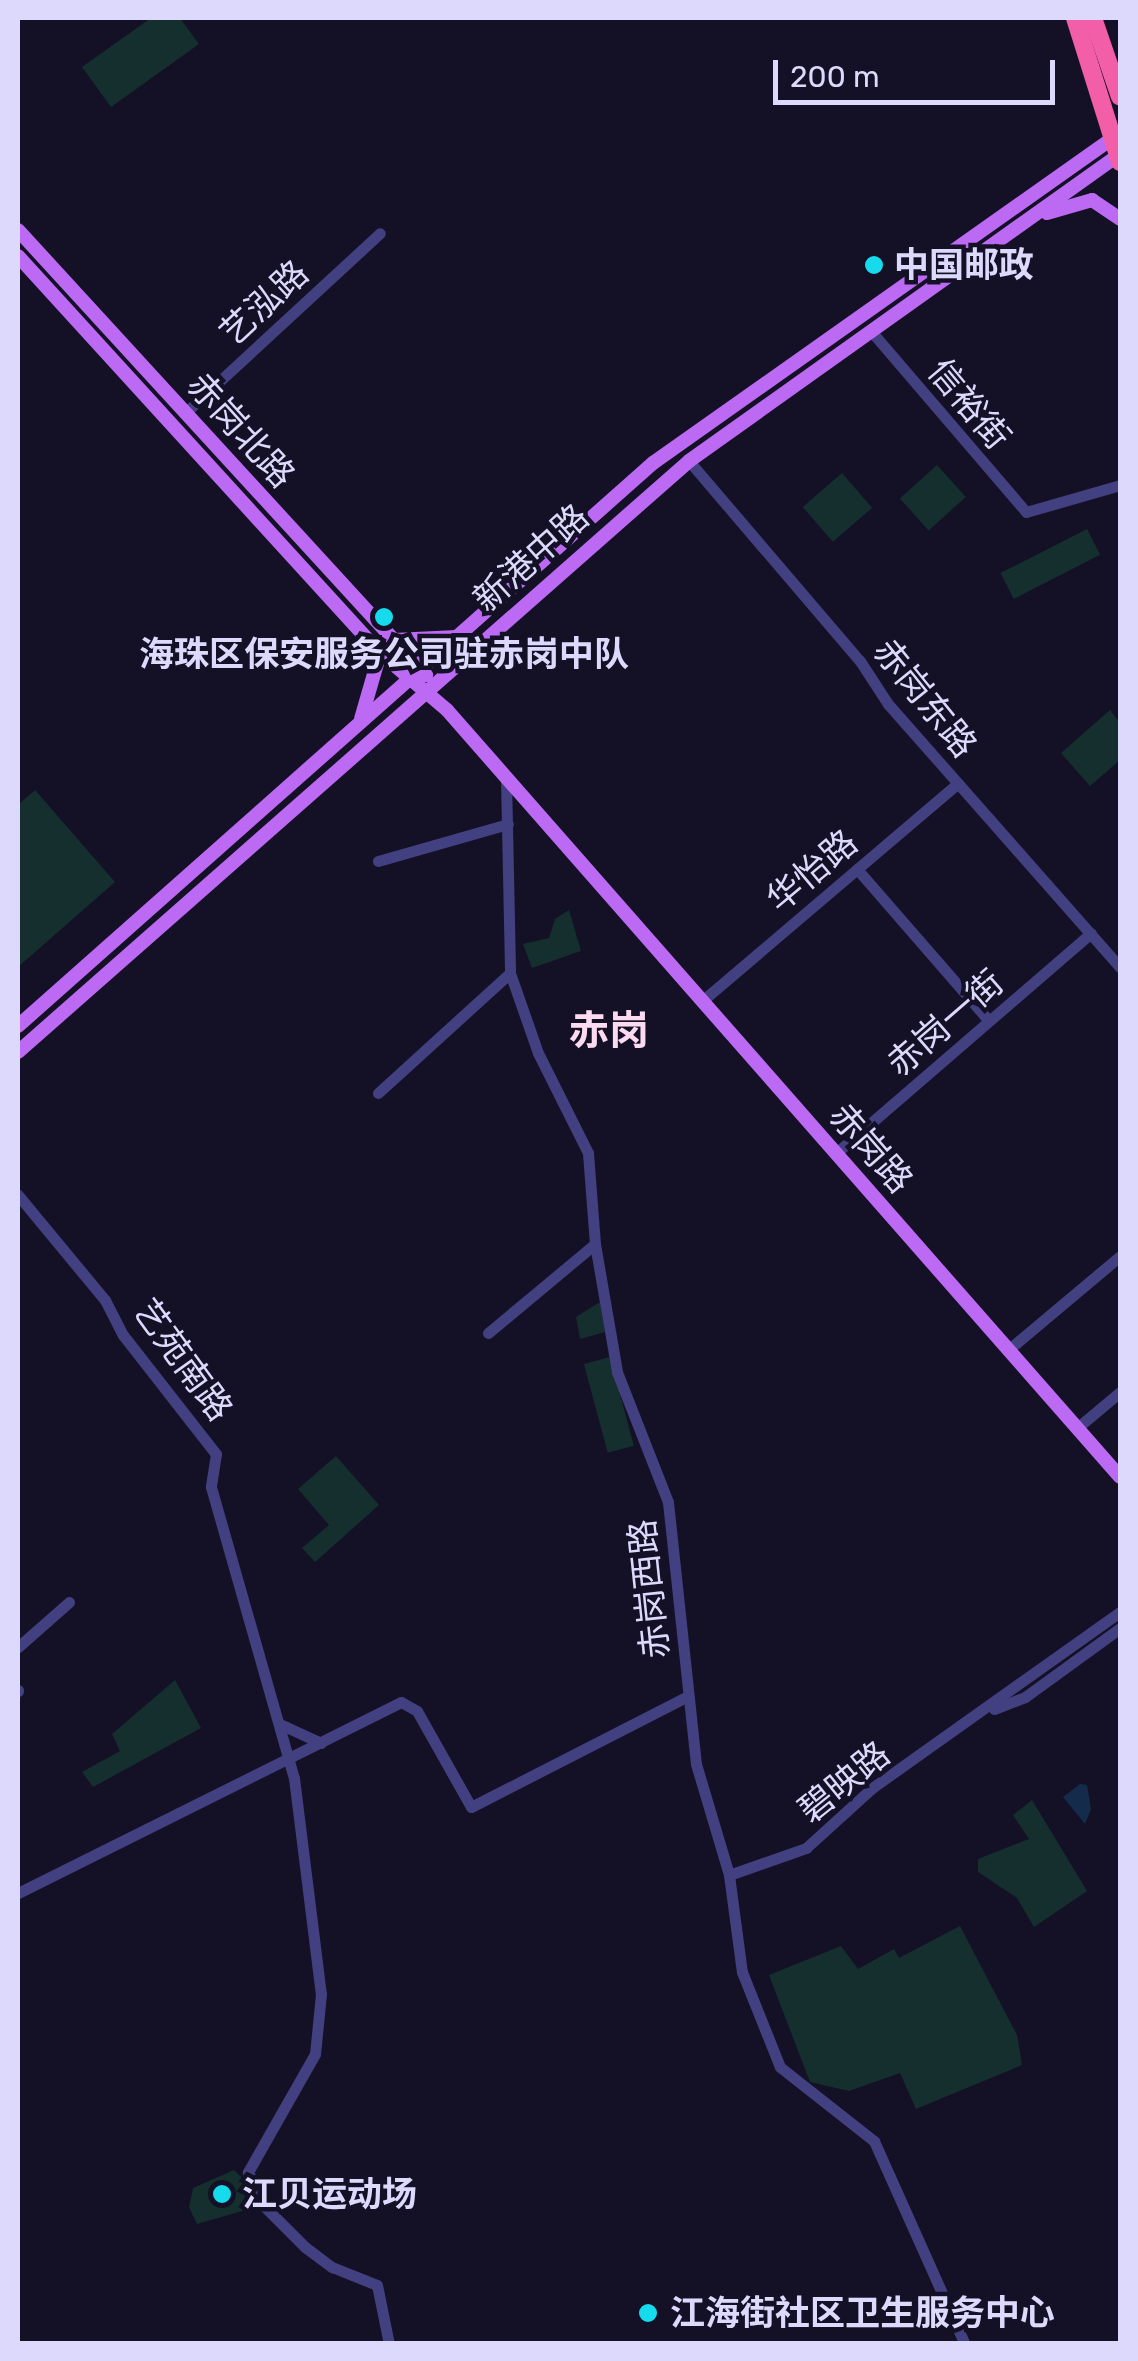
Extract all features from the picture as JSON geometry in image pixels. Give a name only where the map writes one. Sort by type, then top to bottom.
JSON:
[{"type":"highway","points":[[1074,18],[1119,146]]},
{"type":"highway","points":[[1093,18],[1120,97]]},
{"type":"main road","name":"新港中路","points":[[18,1026],[676,445],[1065,170],[1119,146]]},
{"type":"main road","name":"新港中路","points":[[18,1052],[689,460],[1075,186],[1119,146]]},
{"type":"main road","points":[[1065,170],[1075,186]]},
{"type":"main road","points":[[1011,232],[1082,201],[1101,202],[1120,219]]},
{"type":"main road","name":"赤岗北路","points":[[18,230],[394,640],[415,675]]},
{"type":"main road","name":"赤岗北路","points":[[18,256],[380,653],[415,675]]},
{"type":"main road","points":[[706,424],[718,439]]},
{"type":"main road","points":[[676,445],[689,460]]},
{"type":"main road","points":[[394,640],[458,637]]},
{"type":"main road","points":[[360,723],[380,653]]},
{"type":"main road","name":"赤岗路","points":[[415,675],[430,687],[1120,1478]]},
{"type":"main road","name":"赤岗路","points":[[430,687],[578,858]]},
{"type":"street","points":[[1119,146],[1120,174]]},
{"type":"street","name":"艺泓路","points":[[185,413],[380,233]]},
{"type":"street","name":"信裕街","points":[[870,330],[1026,512],[1120,485]]},
{"type":"street","name":"赤岗东路","points":[[689,460],[958,783],[1120,967]]},
{"type":"street","name":"赤岗西路","points":[[506,778],[510,973],[538,1053],[585,1139],[595,1244],[617,1372],[668,1502],[688,1696],[704,1802],[729,1875],[740,1966],[772,2054],[788,2078],[846,2114],[874,2141],[965,2344]]},
{"type":"street","name":"华怡路","points":[[702,1001],[958,783]]},
{"type":"street","points":[[378,862],[508,824]]},
{"type":"street","points":[[857,869],[989,1021]]},
{"type":"street","name":"赤岗一街","points":[[836,1154],[1091,934]]},
{"type":"street","points":[[378,1093],[510,973]]},
{"type":"street","name":"艺苑南路","points":[[18,1196],[213,1446],[211,1487],[290,1758],[319,1964],[322,2025],[315,2054],[248,2172],[264,2206],[304,2246],[332,2267],[378,2285],[390,2344]]},
{"type":"street","points":[[488,1332],[595,1244]]},
{"type":"street","points":[[1008,1350],[1120,1256]]},
{"type":"street","points":[[1077,1428],[1120,1392]]},
{"type":"street","points":[[18,1647],[69,1602]]},
{"type":"street","name":"碧映路","points":[[729,1875],[806,1848],[872,1788],[985,1712],[1120,1612]]},
{"type":"street","name":"碧映路","points":[[985,1712],[1025,1697],[1120,1628]]},
{"type":"street","points":[[18,1892],[321,1742],[409,1703],[471,1807],[688,1696]]},
{"type":"street","points":[[282,1725],[321,1742]]},
{"type":"green space","points":[[151,18],[180,18],[199,44],[111,107],[82,67]]},
{"type":"green space","points":[[937,465],[966,497],[929,530],[900,498]]},
{"type":"green space","points":[[842,473],[872,508],[833,542],[803,507]]},
{"type":"green space","points":[[1087,529],[1100,555],[1014,599],[1001,573]]},
{"type":"green space","points":[[1110,710],[1120,723],[1120,760],[1090,786],[1061,753]]},
{"type":"green space","points":[[35,790],[115,882],[18,967],[18,805]]},
{"type":"green space","points":[[569,910],[581,951],[532,968],[523,944],[549,938],[555,919]]},
{"type":"green space","points":[[600,1302],[605,1332],[580,1339],[576,1317]]},
{"type":"green space","points":[[610,1357],[634,1446],[608,1453],[584,1364]]},
{"type":"green space","points":[[336,1456],[379,1505],[315,1562],[302,1548],[329,1525],[298,1489]]},
{"type":"green space","points":[[175,1680],[201,1728],[93,1787],[82,1772],[120,1751],[112,1734]]},
{"type":"green space","points":[[1032,1800],[1087,1891],[1034,1927],[1017,1898],[978,1872],[978,1859],[1029,1839],[1013,1815]]},
{"type":"green space","points":[[960,1926],[1017,2035],[1022,2065],[916,2109],[900,2073],[849,2091],[810,2082],[769,1975],[841,1946],[858,1969],[894,1949],[899,1958]]},
{"type":"green space","name":"江贝运动场","points":[[234,2170],[249,2185],[256,2207],[197,2224],[189,2207],[193,2188]]},
{"type":"water","points":[[1080,1784],[1087,1785],[1091,1809],[1085,1824],[1063,1797]]},
{"type":"place","name":"中国邮政","points":[[874,265]]},
{"type":"place","name":"海珠区保安服务公司驻赤岗中队","points":[[384,617]]},
{"type":"place","name":"江贝运动场","points":[[222,2194]]},
{"type":"place","name":"江海街社区卫生服务中心","points":[[648,2313]]},
{"type":"district","name":"赤岗","points":[[609,1031]]}]
